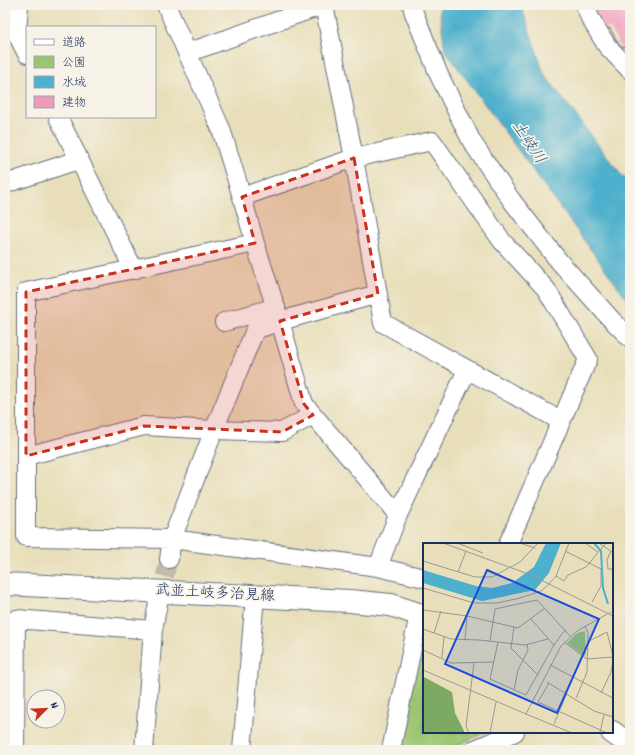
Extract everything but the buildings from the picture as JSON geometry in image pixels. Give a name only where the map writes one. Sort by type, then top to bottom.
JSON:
[{"type":"main road","name":"武並土岐多治見線","points":[[5,584],[364,602],[391,605],[421,615]]},
{"type":"main road","points":[[613,733],[630,745]]},
{"type":"street","points":[[19,5],[17,34],[26,52]]},
{"type":"street","points":[[166,5],[221,129],[304,404],[398,516]]},
{"type":"street","points":[[187,53],[324,5],[354,158],[383,323],[561,421]]},
{"type":"street","points":[[412,5],[439,75],[472,142],[512,200],[558,260],[630,338]]},
{"type":"street","points":[[584,5],[607,46],[630,70]]},
{"type":"street","points":[[58,118],[134,270]]},
{"type":"street","points":[[242,197],[354,158],[432,141],[502,241],[546,289],[588,360],[508,543]]},
{"type":"street","points":[[5,184],[78,160]]},
{"type":"street","points":[[255,244],[26,292],[26,537],[172,540],[378,567],[423,578]]},
{"type":"street","points":[[224,322],[278,314],[378,294]]},
{"type":"street","points":[[169,559],[172,540],[214,430],[255,330],[278,314]]},
{"type":"street","points":[[378,567],[398,516],[466,370]]},
{"type":"street","points":[[26,456],[144,426],[282,432],[313,415]]},
{"type":"street","points":[[242,750],[255,596]]},
{"type":"street","points":[[144,750],[153,630],[158,603]]},
{"type":"street","points":[[391,750],[421,615]]},
{"type":"street","points":[[15,750],[16,619],[153,630]]},
{"type":"street","points":[[477,749],[513,733]]},
{"type":"highlighted area","points":[[354,158],[378,294],[280,321],[304,404],[313,415],[282,432],[144,426],[26,456],[26,292],[255,243],[242,197]]},
{"type":"green space","points":[[423,637],[423,733],[484,733],[447,750],[396,750]]},
{"type":"water","name":"土岐川","points":[[439,5],[521,5],[544,74],[623,177],[630,181],[630,303],[445,50]]},
{"type":"tunnel","points":[[158,603],[169,559]]}]
